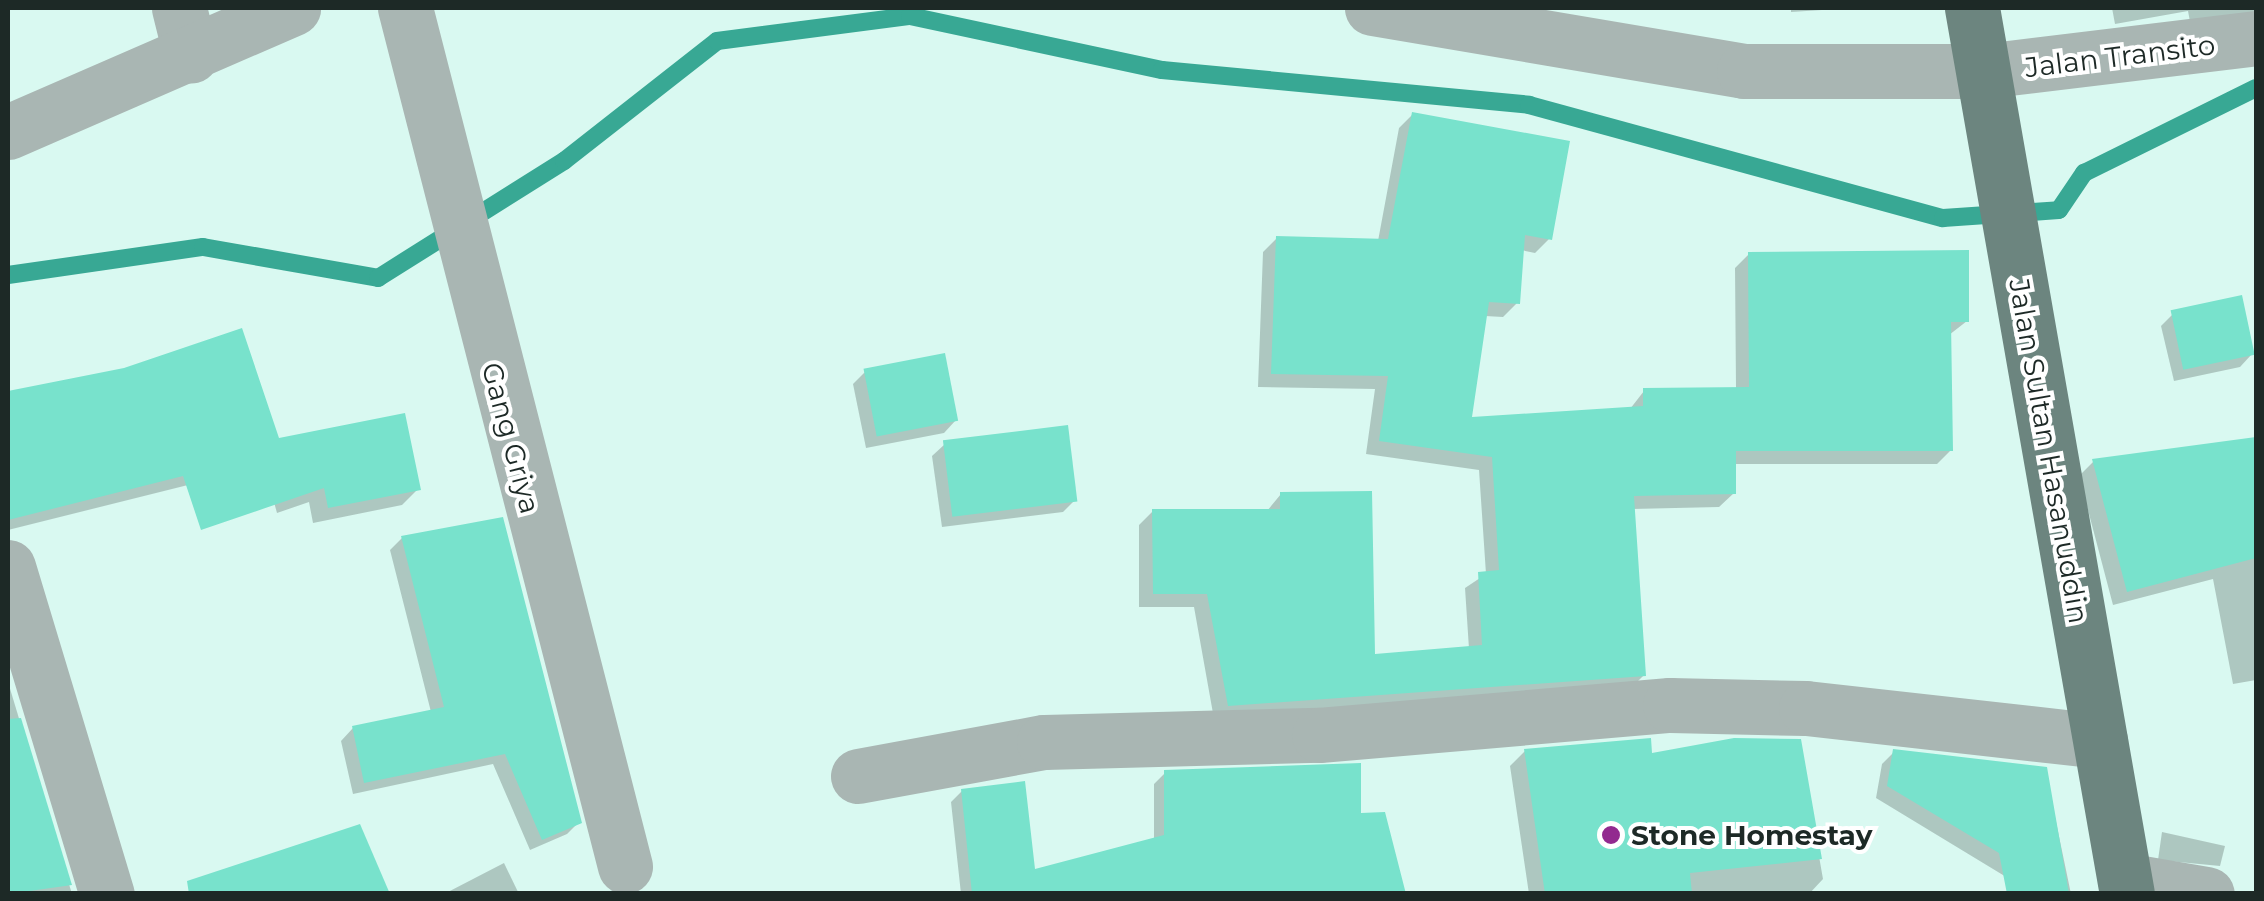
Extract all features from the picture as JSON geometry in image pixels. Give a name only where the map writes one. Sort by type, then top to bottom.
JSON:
[{"type":"main road","name":"Jalan Sultan Hasanuddin","points":[[1972,8],[2126,887]]},
{"type":"street","points":[[8,132],[185,32],[293,8]]},
{"type":"street","name":"Gang Griya","points":[[406,8],[471,286],[625,866]]},
{"type":"street","name":"Jalan Transito","points":[[1372,8],[1744,71],[1984,71],[2256,38]]},
{"type":"street","points":[[8,567],[107,894]]},
{"type":"street","points":[[858,776],[1044,742],[1319,735],[1670,705],[1806,708],[2100,741]]},
{"type":"street","points":[[2126,887],[2207,894]]},
{"type":"building","points":[[1412,112],[1570,141],[1552,240],[1525,235],[1520,304],[1489,302],[1472,417],[1643,406],[1643,388],[1749,387],[1748,252],[1969,250],[1969,322],[1951,322],[1953,451],[1736,451],[1736,494],[1634,496],[1646,676],[1228,706],[1207,594],[1153,594],[1152,509],[1280,509],[1280,492],[1372,491],[1375,654],[1482,645],[1478,572],[1499,570],[1492,457],[1379,441],[1388,376],[1271,374],[1276,236],[1388,239]]},
{"type":"building","points":[[2242,295],[2255,355],[2183,370],[2171,310]]},
{"type":"building","points":[[242,328],[279,438],[405,413],[421,490],[328,508],[324,488],[201,530],[183,476],[8,520],[8,391],[124,368]]},
{"type":"building","points":[[945,353],[958,421],[877,437],[864,369]]},
{"type":"building","points":[[1068,425],[1077,501],[952,517],[943,440]]},
{"type":"building","points":[[2256,437],[2256,558],[2127,592],[2092,459]]},
{"type":"building","points":[[503,517],[582,823],[542,840],[505,754],[364,783],[352,726],[444,707],[401,536]]},
{"type":"building","points":[[21,718],[72,885],[8,894],[8,719]]},
{"type":"building","points":[[1651,738],[1652,753],[1734,738],[1801,739],[1822,859],[1690,873],[1692,894],[1545,894],[1524,749]]},
{"type":"building","points":[[1893,749],[2047,767],[2069,894],[2007,894],[1999,853],[1887,786]]},
{"type":"building","points":[[1361,763],[1361,813],[1385,812],[1406,894],[972,894],[961,789],[1025,781],[1035,869],[1164,835],[1164,770]]},
{"type":"building","points":[[360,824],[390,894],[189,894],[187,881]]},
{"type":"waterway","points":[[8,275],[203,247],[378,278],[564,161],[717,41],[910,16],[1162,70],[1529,105],[1943,218],[2059,210],[2084,173],[2256,88]]},
{"type":"place","name":"Stone Homestay","points":[[1611,835]]}]
